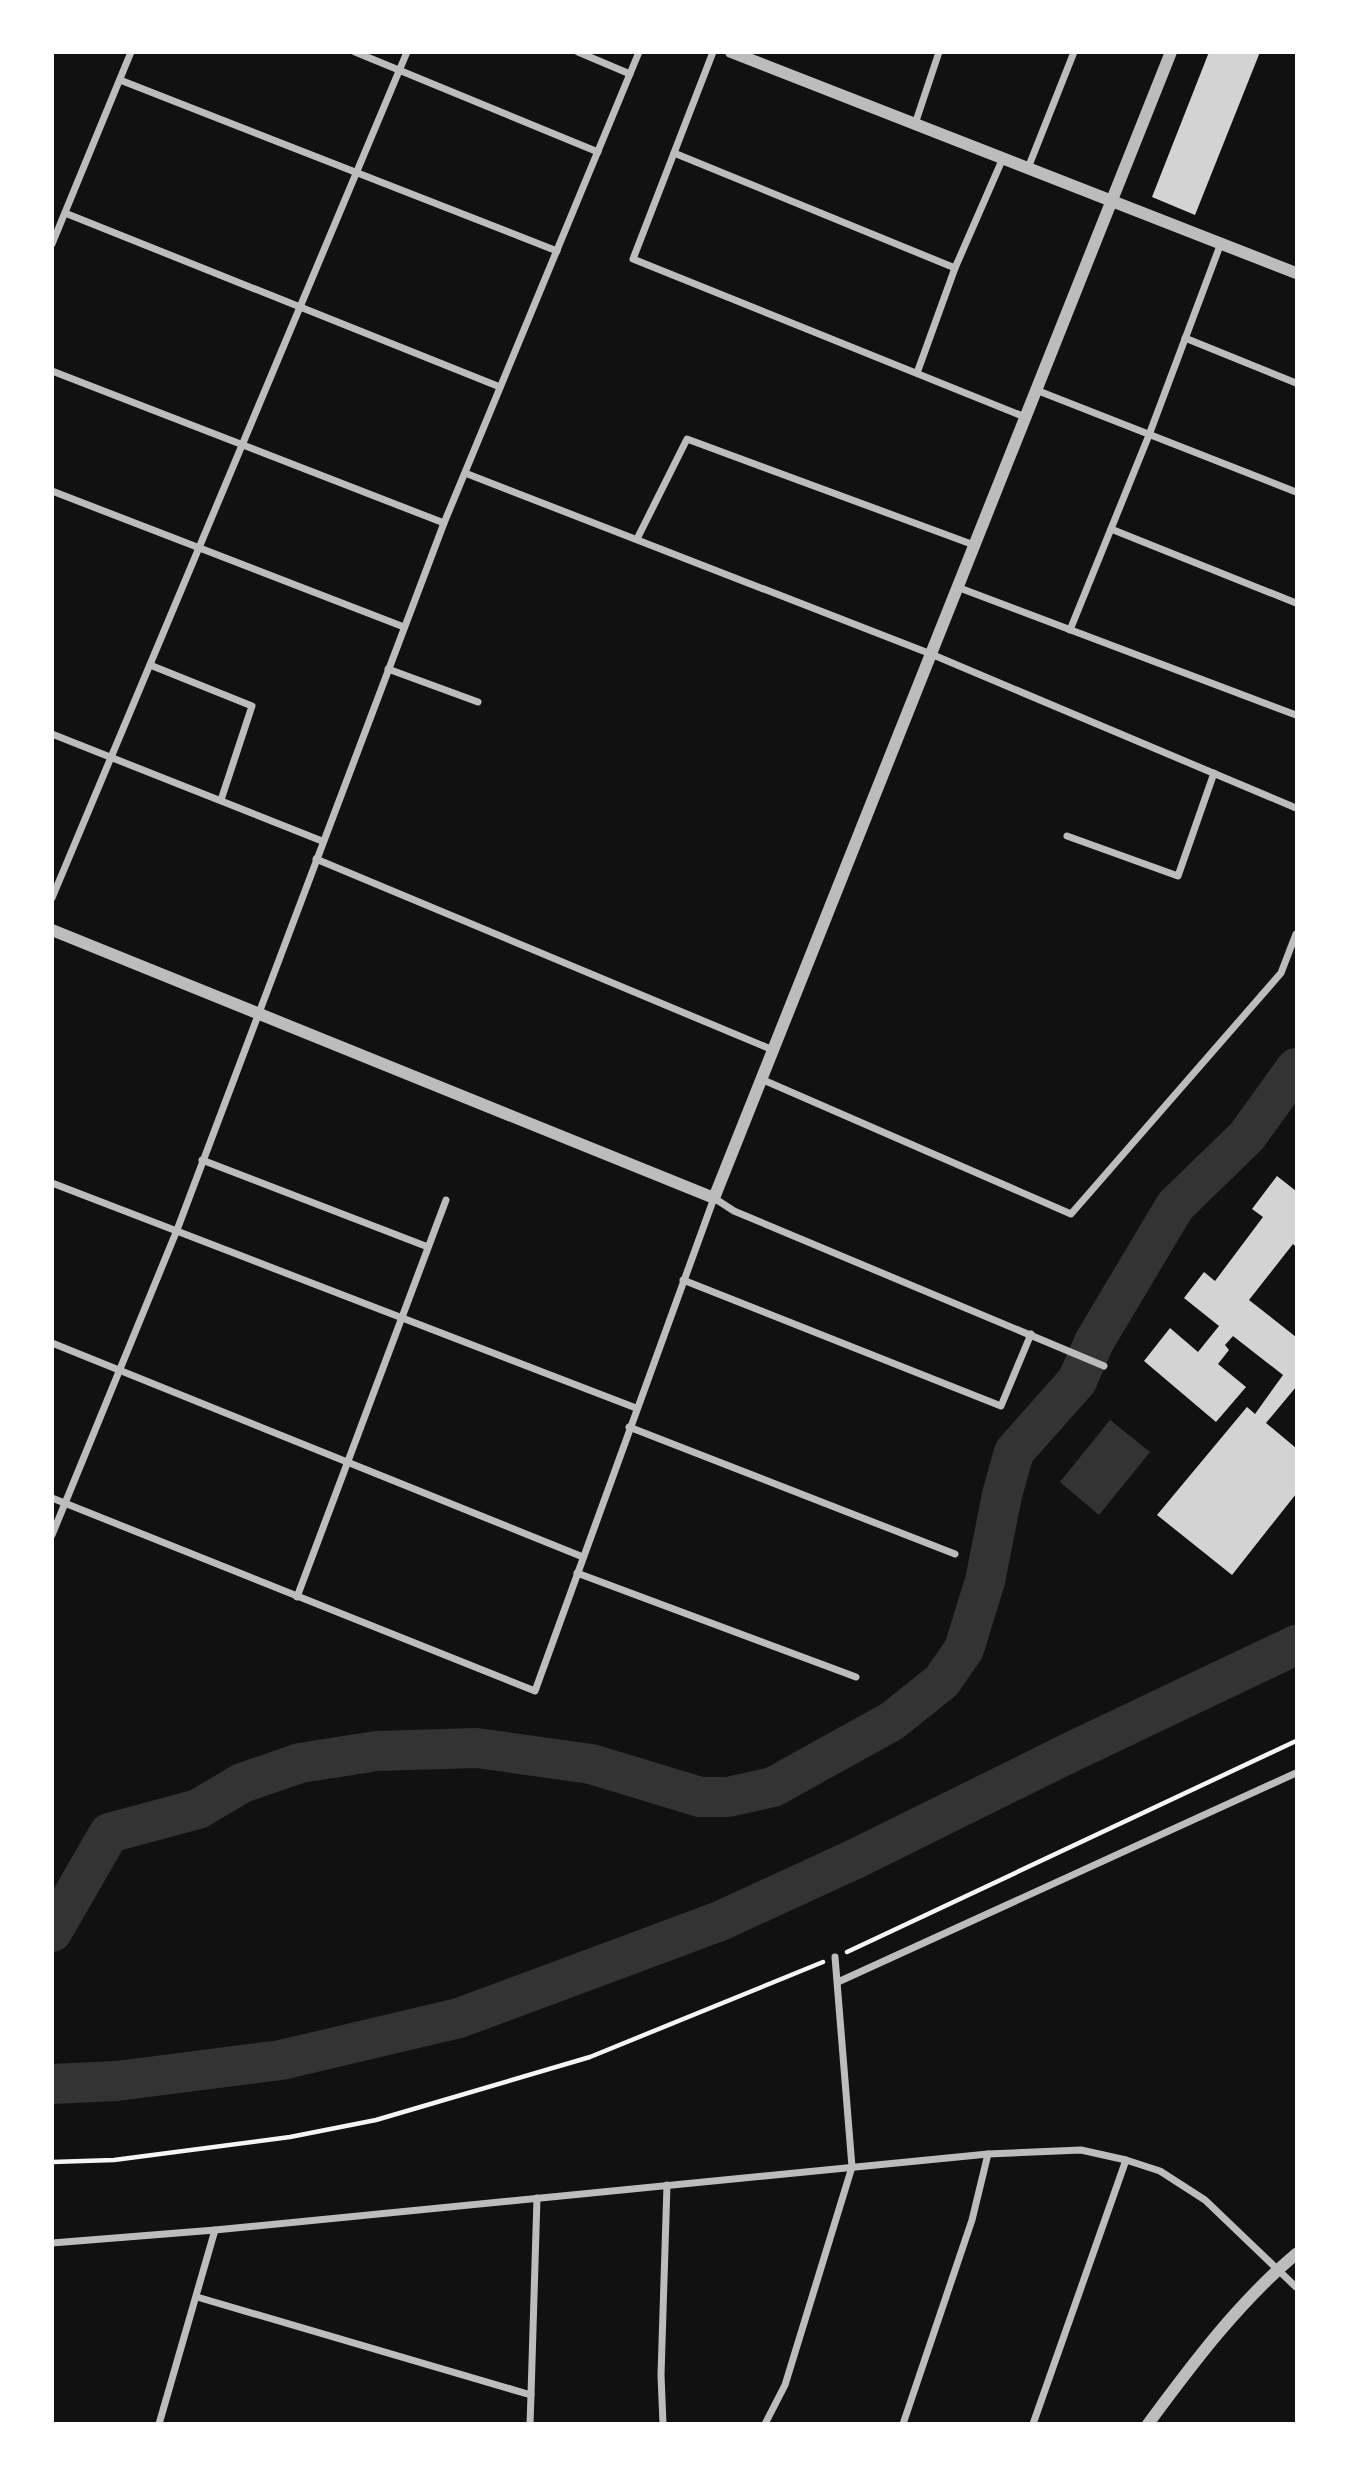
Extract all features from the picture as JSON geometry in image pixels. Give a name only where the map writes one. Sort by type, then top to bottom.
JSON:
[{"type":"street","points":[[52,244],[131,52]]},
{"type":"street","points":[[355,52],[598,152]]},
{"type":"street","points":[[52,898],[407,52]]},
{"type":"street","points":[[578,52],[630,74]]},
{"type":"street","points":[[52,1535],[177,1230],[444,523],[639,52]]},
{"type":"street","points":[[713,52],[632,259],[1025,417]]},
{"type":"street","points":[[731,52],[1297,273]]},
{"type":"street","points":[[915,124],[939,52]]},
{"type":"street","points":[[1028,168],[1074,52]]},
{"type":"street","points":[[52,1498],[536,1690],[714,1198],[1171,52]]},
{"type":"street","points":[[120,80],[557,251]]},
{"type":"street","points":[[674,153],[955,268]]},
{"type":"street","points":[[917,373],[955,268],[1003,158]]},
{"type":"street","points":[[65,213],[500,387]]},
{"type":"street","points":[[1070,630],[1149,435],[1221,243]]},
{"type":"street","points":[[1185,338],[1297,383]]},
{"type":"street","points":[[52,371],[444,523]]},
{"type":"street","points":[[1035,390],[1297,492]]},
{"type":"street","points":[[638,539],[687,439],[974,545]]},
{"type":"street","points":[[465,473],[931,654],[1297,808]]},
{"type":"street","points":[[52,491],[404,627]]},
{"type":"street","points":[[1111,529],[1297,603]]},
{"type":"street","points":[[957,587],[1297,715]]},
{"type":"street","points":[[150,666],[252,706],[221,800]]},
{"type":"street","points":[[388,669],[478,702]]},
{"type":"street","points":[[52,734],[322,841]]},
{"type":"street","points":[[1067,836],[1178,876],[1214,773]]},
{"type":"street","points":[[316,859],[773,1050]]},
{"type":"street","points":[[52,930],[714,1198],[734,1210],[1104,1366]]},
{"type":"street","points":[[761,1079],[1071,1214],[1281,973],[1297,934]]},
{"type":"street","points":[[202,1160],[428,1247]]},
{"type":"street","points":[[52,1183],[636,1408]]},
{"type":"street","points":[[297,1597],[446,1200]]},
{"type":"street","points":[[683,1280],[1001,1406],[1031,1334]]},
{"type":"street","points":[[52,1343],[583,1557]]},
{"type":"street","points":[[629,1427],[955,1553]]},
{"type":"street","points":[[578,1573],[856,1677]]},
{"type":"street","points":[[838,1982],[1297,1773]]},
{"type":"street","points":[[765,2424],[785,2385],[852,2167],[835,1957]]},
{"type":"street","points":[[52,2243],[215,2230],[988,2154],[1081,2150],[1160,2171],[1205,2200],[1297,2287]]},
{"type":"street","points":[[902,2424],[972,2220],[988,2154]]},
{"type":"street","points":[[1033,2424],[1126,2160]]},
{"type":"street","points":[[663,2424],[660,2375],[667,2185]]},
{"type":"street","points":[[530,2424],[537,2199]]},
{"type":"street","points":[[159,2424],[215,2230]]},
{"type":"street","points":[[1148,2424],[1199,2354],[1237,2311],[1297,2254]]},
{"type":"street","points":[[197,2297],[531,2395]]},
{"type":"path","points":[[52,2162],[128,2158],[290,2137],[376,2120],[590,2057],[835,1957],[1297,1741]]},
{"type":"shaded area","points":[[1110,1420],[1150,1452],[1099,1515],[1060,1482]]},
{"type":"building","points":[[1209,52],[1260,52],[1195,215],[1152,197]]},
{"type":"building","points":[[1277,1176],[1296,1191],[1296,1247],[1293,1244],[1249,1300],[1296,1337],[1296,1387],[1266,1423],[1296,1448],[1296,1494],[1232,1575],[1157,1515],[1247,1407],[1255,1414],[1283,1375],[1233,1336],[1225,1345],[1229,1350],[1218,1364],[1246,1387],[1216,1422],[1144,1361],[1170,1328],[1198,1352],[1219,1326],[1184,1298],[1204,1272],[1215,1281],[1263,1217],[1252,1209]]},
{"type":"waterway","points":[[52,1932],[109,1833],[198,1809],[242,1783],[300,1763],[377,1751],[477,1748],[591,1764],[700,1797],[728,1797],[773,1787],[892,1721],[942,1681],[964,1649],[985,1581],[1002,1495],[1014,1452],[1077,1381],[1094,1342],[1175,1206],[1247,1136],[1296,1068]]},
{"type":"waterway","points":[[52,2084],[117,2081],[281,2060],[459,2018],[720,1921],[857,1858],[1296,1645]]}]
